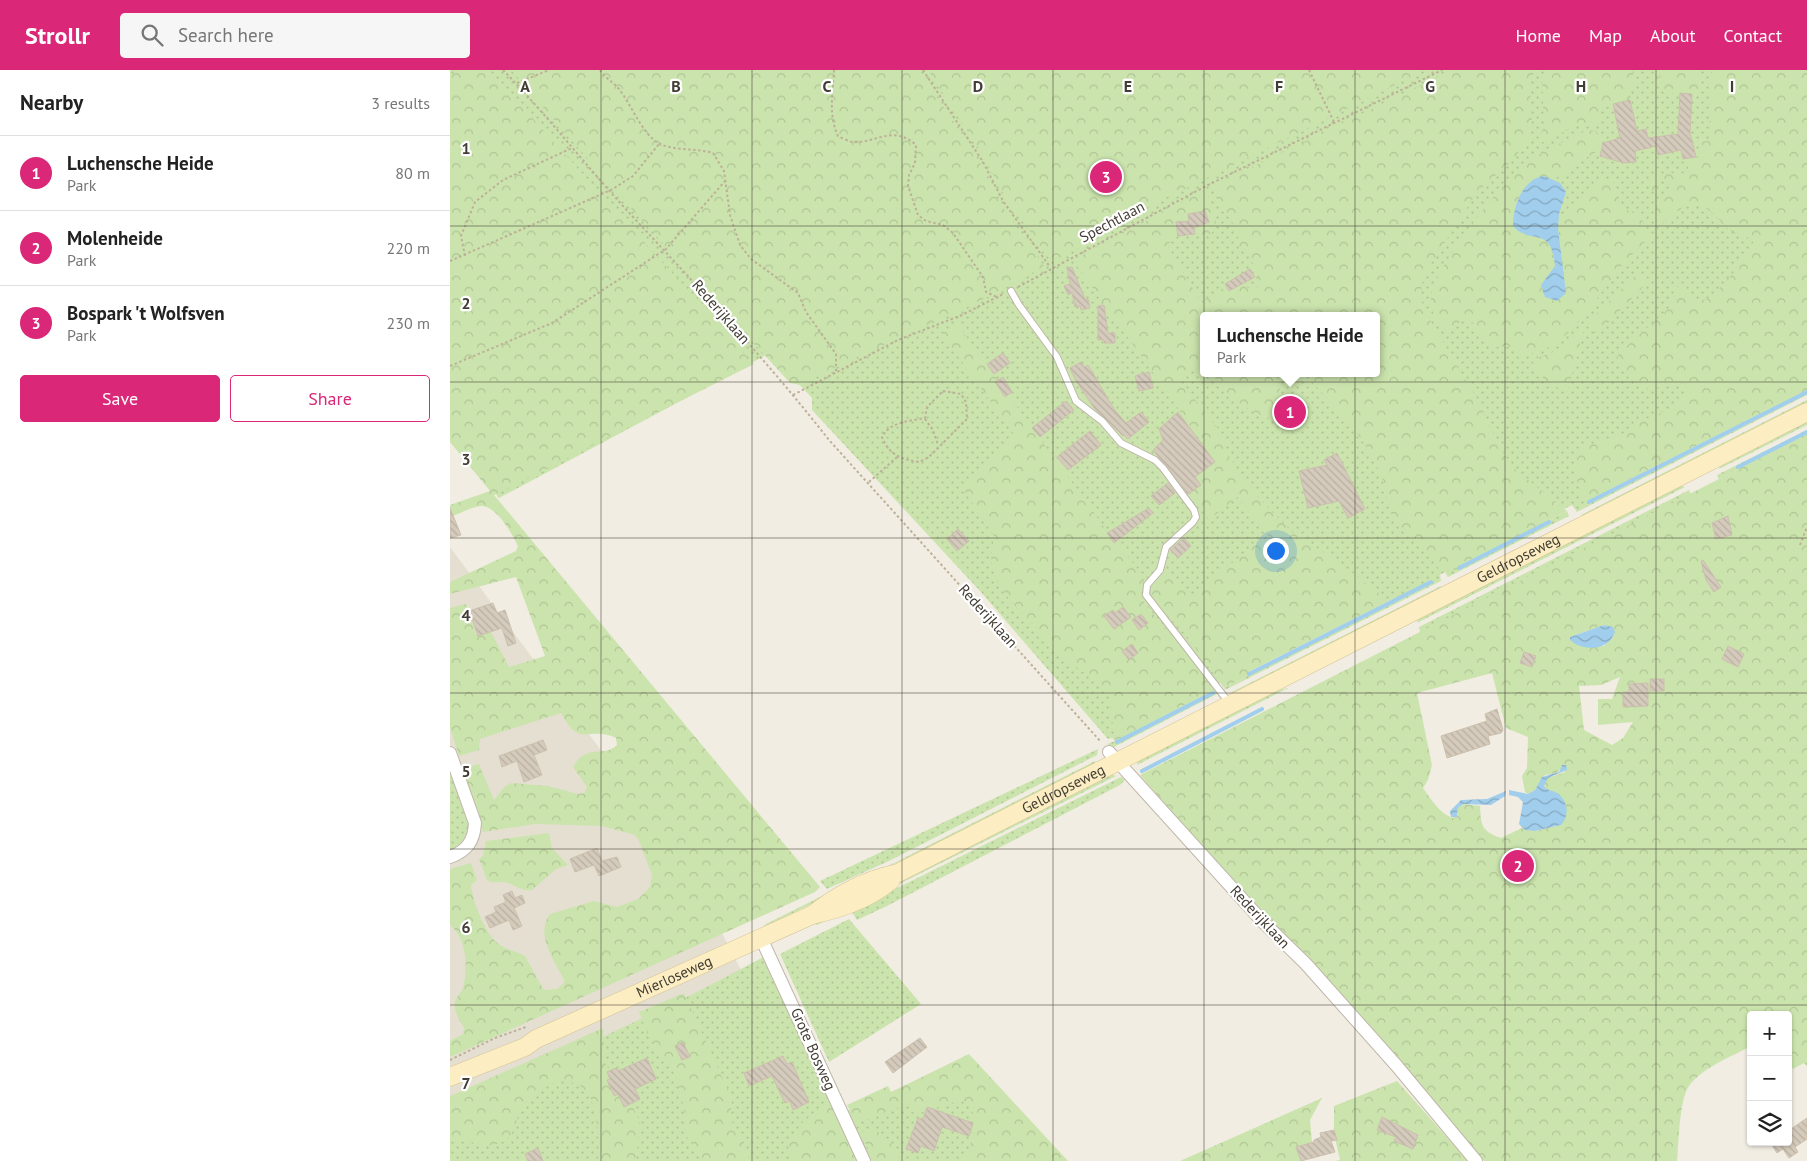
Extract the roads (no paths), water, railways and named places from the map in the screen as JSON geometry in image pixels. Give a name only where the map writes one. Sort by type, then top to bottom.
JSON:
[{"type":"main road","name":"Geldropseweg","points":[[838,902],[877,891],[898,873],[1114,757],[1230,705],[1807,412]]},
{"type":"main road","name":"Mierloseweg","points":[[450,1077],[525,1047],[536,1039],[838,902]]},
{"type":"street","points":[[450,754],[475,823],[475,834],[471,844],[450,857]]},
{"type":"street","name":"Rederijklaan","points":[[1114,757],[1263,922],[1306,964],[1396,1065],[1476,1161]]},
{"type":"street","name":"Grote Bosweg","points":[[760,938],[864,1161]]},
{"type":"lane","points":[[1011,291],[1057,357],[1076,401],[1102,421],[1122,443],[1155,460],[1163,468],[1196,517],[1194,522],[1166,547],[1160,570],[1147,584],[1146,595],[1230,705]]},
{"type":"water","points":[[1544,176],[1560,183],[1566,192],[1559,214],[1558,229],[1566,293],[1557,301],[1545,297],[1541,285],[1555,266],[1549,244],[1539,237],[1520,232],[1513,226],[1513,219],[1520,195],[1530,182]]},
{"type":"water","points":[[1604,625],[1613,627],[1615,632],[1612,638],[1602,646],[1588,648],[1575,644],[1570,640],[1570,637]]},
{"type":"water","points":[[1562,765],[1566,765],[1567,770],[1548,778],[1544,786],[1548,790],[1557,793],[1564,800],[1567,813],[1564,821],[1561,825],[1535,831],[1525,830],[1519,824],[1523,802],[1518,797],[1509,795],[1509,790],[1528,794],[1535,790],[1542,777],[1559,772]]},
{"type":"water","points":[[1506,791],[1505,796],[1491,805],[1463,804],[1458,808],[1457,817],[1451,817],[1450,811],[1461,800],[1487,799]]},
{"type":"waterway","points":[[1589,502],[1807,392]]},
{"type":"waterway","points":[[1738,467],[1807,432]]},
{"type":"waterway","points":[[1459,568],[1549,522]]},
{"type":"waterway","points":[[1249,674],[1431,582]]},
{"type":"waterway","points":[[1117,742],[1213,693]]},
{"type":"waterway","points":[[1142,771],[1262,709]]},
{"type":"place","name":"Bospark 't Wolfsven","points":[[1106,177]]},
{"type":"place","name":"Luchensche Heide","points":[[1290,412]]},
{"type":"place","name":"Molenheide","points":[[1518,866]]}]
